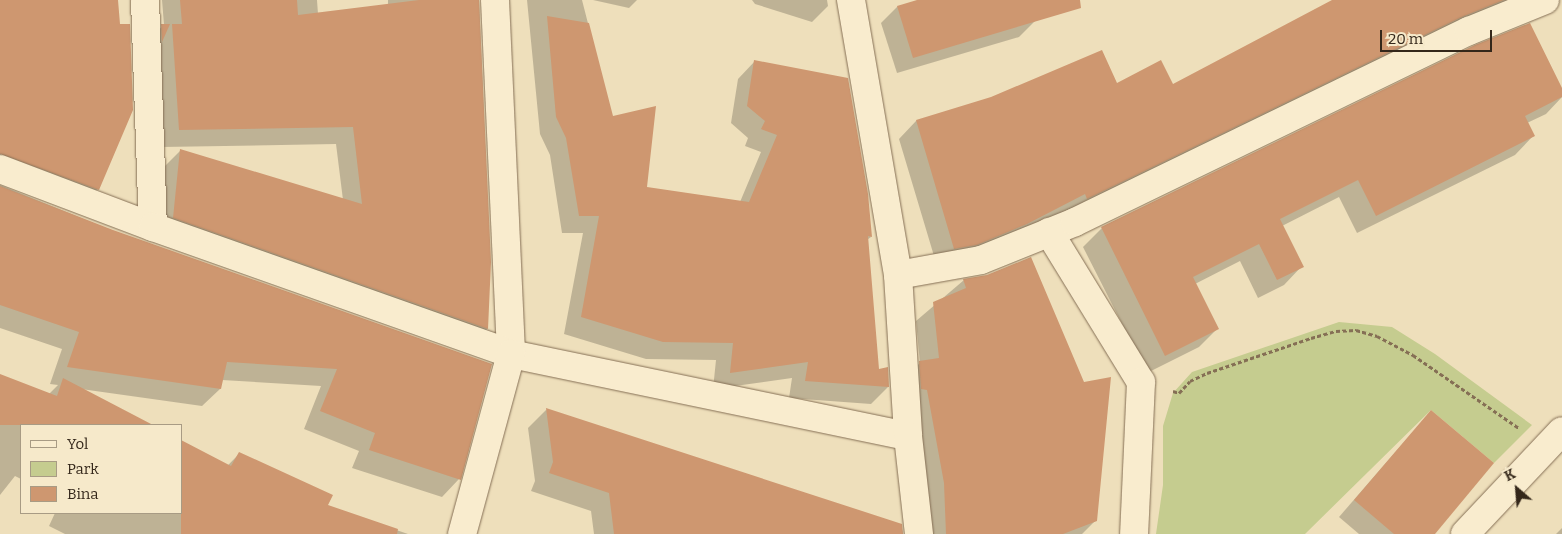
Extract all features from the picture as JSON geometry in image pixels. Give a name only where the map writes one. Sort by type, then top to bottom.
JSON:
[{"type":"street","points":[[145,0],[153,227]]},
{"type":"street","points":[[462,534],[511,354],[495,0]]},
{"type":"street","points":[[851,0],[898,275],[908,436],[919,534]]},
{"type":"street","points":[[898,275],[981,260],[1049,232],[1469,31],[1545,0]]},
{"type":"street","points":[[0,169],[153,227],[511,354],[908,436]]},
{"type":"street","points":[[1049,232],[1141,382],[1134,534]]},
{"type":"street","points":[[1465,534],[1554,439]]},
{"type":"path","points":[[1141,382],[1179,393],[1190,381],[1207,374],[1336,330],[1356,330],[1376,336],[1413,355],[1492,407],[1554,439]]},
{"type":"green space","points":[[1339,322],[1392,327],[1435,354],[1532,425],[1494,463],[1431,410],[1305,534],[1156,534],[1163,485],[1163,426],[1173,393],[1192,372]]},
{"type":"building","points":[[0,0],[118,0],[120,24],[130,24],[133,110],[99,190],[0,154]]},
{"type":"building","points":[[180,0],[297,0],[298,15],[419,0],[479,0],[491,262],[488,329],[173,218],[180,149],[362,204],[353,127],[179,130],[172,24],[182,24]]},
{"type":"building","points":[[917,0],[1080,0],[1081,8],[913,58],[897,6]]},
{"type":"building","points":[[1332,0],[1504,0],[1462,17],[1087,199],[1085,194],[1027,224],[977,245],[954,249],[916,120],[991,97],[1102,50],[1117,83],[1161,60],[1173,84]]},
{"type":"building","points":[[547,16],[589,23],[613,116],[656,106],[647,187],[749,202],[777,135],[761,129],[765,121],[747,106],[754,60],[848,78],[868,194],[872,237],[868,236],[879,369],[888,367],[889,387],[805,381],[808,362],[730,373],[733,343],[663,342],[581,317],[599,216],[579,216],[566,138],[556,117]]},
{"type":"building","points":[[1530,23],[1562,88],[1562,97],[1525,116],[1535,136],[1376,216],[1358,180],[1280,219],[1304,267],[1277,280],[1259,244],[1193,277],[1219,329],[1165,356],[1101,227],[1475,45]]},
{"type":"building","points":[[161,24],[170,24],[162,42]]},
{"type":"building","points":[[0,186],[113,230],[492,364],[461,480],[369,450],[375,433],[320,411],[337,369],[227,362],[221,389],[67,367],[79,332],[0,305]]},
{"type":"building","points":[[1031,257],[1084,382],[1111,377],[1097,521],[1063,534],[946,534],[944,483],[927,390],[921,389],[919,361],[939,358],[933,302],[966,288],[963,279],[987,275]]},
{"type":"building","points":[[0,374],[57,396],[63,378],[151,424],[20,424],[0,425]]},
{"type":"building","points":[[546,408],[902,524],[903,534],[614,534],[609,493],[549,473],[553,462]]},
{"type":"building","points":[[1431,410],[1494,463],[1435,534],[1394,534],[1354,500]]},
{"type":"building","points":[[182,441],[231,466],[239,452],[333,495],[328,505],[398,529],[397,534],[181,534]]}]
